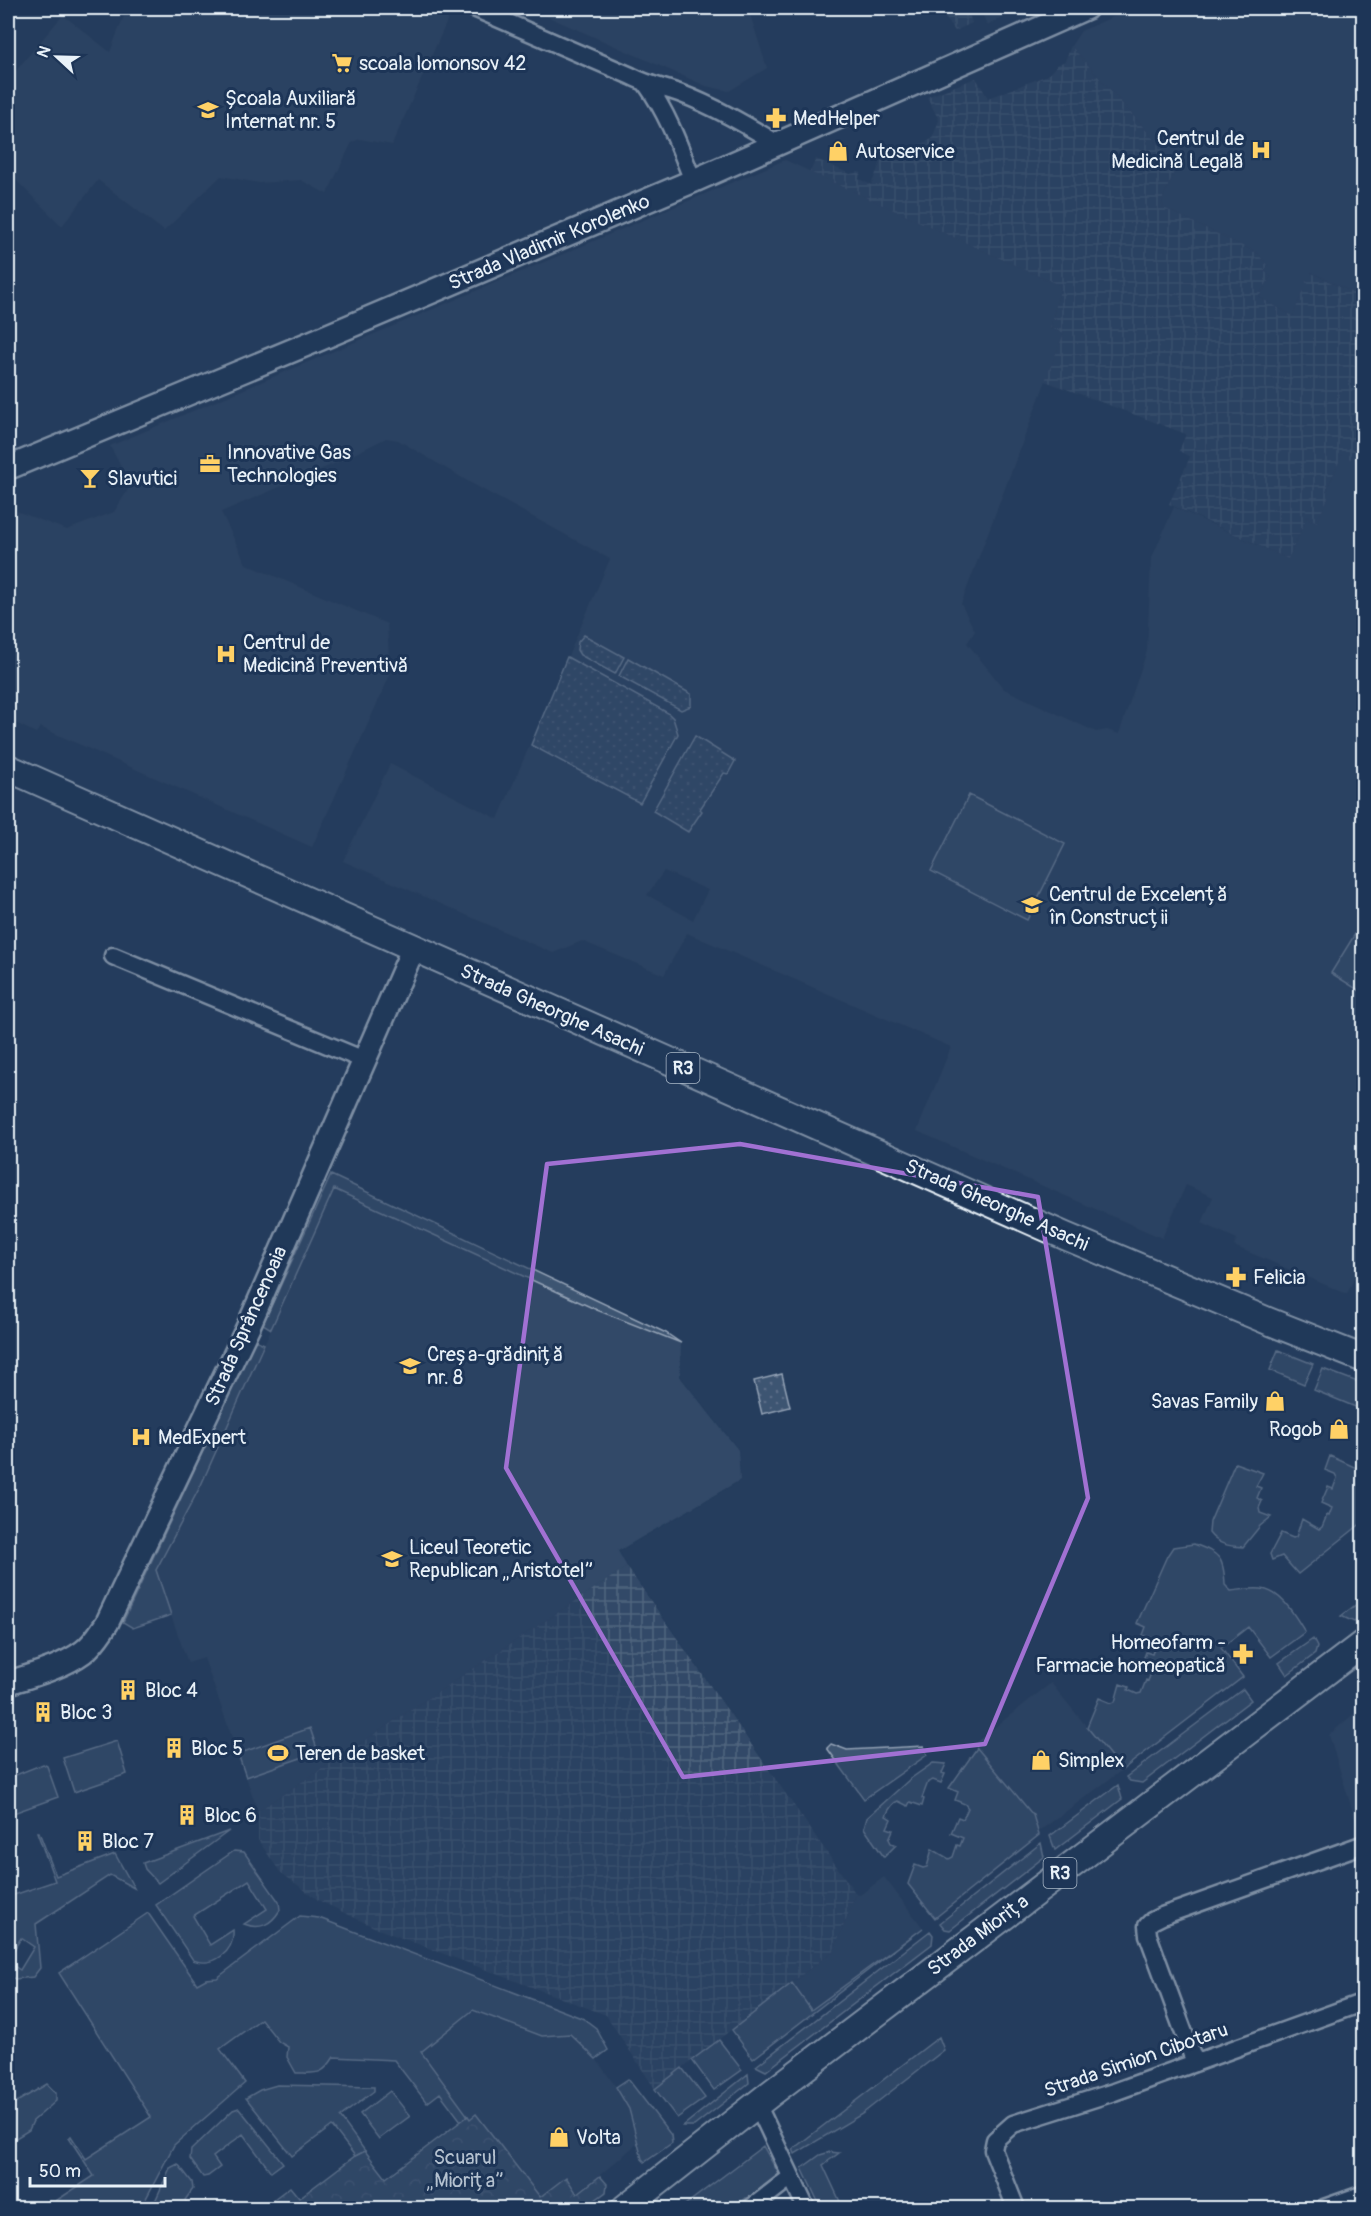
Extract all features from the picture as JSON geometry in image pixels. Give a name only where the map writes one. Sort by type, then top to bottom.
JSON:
[{"type":"main road","name":"Strada Vladimir Korolenko","points":[[8,468],[693,181],[1086,8]]},
{"type":"main road","name":"Strada Gheorghe Asachi","points":[[8,768],[413,949],[1154,1274],[1364,1359]]},
{"type":"main road","name":"Strada Sprâncenoaia","points":[[8,1683],[64,1663],[83,1652],[107,1623],[248,1327],[413,949]]},
{"type":"main road","name":"Strada Miorița","points":[[625,2208],[757,2103],[1364,1643]]},
{"type":"street","points":[[474,8],[647,85],[678,93],[734,118],[778,144]]},
{"type":"street","points":[[647,85],[657,99],[677,140],[693,181]]},
{"type":"street","points":[[113,956],[364,1060]]},
{"type":"street","points":[[1195,2063],[1148,1935],[1147,1926],[1162,1916],[1364,1844]]},
{"type":"street","name":"Strada Simion Cibotaru","points":[[1016,2208],[993,2150],[995,2140],[1005,2130],[1027,2120],[1114,2092],[1364,2002]]},
{"type":"street","points":[[757,2103],[806,2208]]},
{"type":"street","points":[[751,2208],[791,2177]]},
{"type":"street","points":[[1324,2208],[1364,2194]]},
{"type":"highlighted area","points":[[740,1144],[1038,1197],[1088,1498],[985,1744],[683,1777],[506,1468],[547,1164]]},
{"type":"shaded area","name":"Școala Auxiliară Internat nr. 5","points":[[127,8],[440,8],[451,12],[392,145],[360,139],[352,142],[327,194],[301,180],[259,183],[221,176],[164,231],[98,180],[62,226],[8,172],[8,80],[63,15],[110,52]]},
{"type":"shaded area","points":[[528,8],[748,8],[767,68],[729,91],[706,86]]},
{"type":"shaded area","points":[[938,8],[967,8],[972,23],[955,31]]},
{"type":"shaded area","points":[[980,8],[1024,8],[987,25]]},
{"type":"shaded area","name":"Centrul de Medicină Legală","points":[[1133,8],[1363,8],[1363,298],[1311,272],[1293,316],[1259,297],[1271,276],[1264,271],[1268,266],[1257,253],[1162,207],[1163,198],[1177,165],[1071,46],[1081,31]]},
{"type":"shaded area","points":[[1071,46],[1177,165],[1163,198],[1162,207],[1257,253],[1268,266],[1264,271],[1271,276],[1259,297],[1293,316],[1310,272],[1363,298],[1363,465],[1342,455],[1326,491],[1330,493],[1317,522],[1307,517],[1288,559],[1169,504],[1190,457],[1179,451],[1186,434],[1045,381],[1064,333],[1050,328],[1061,286],[810,172],[816,159],[850,174],[861,172],[859,179],[871,185],[885,152],[898,155],[932,139],[939,120],[927,97],[976,78],[988,98],[1048,75],[1057,65],[1065,61]]},
{"type":"shaded area","points":[[785,160],[1061,286],[1050,328],[1064,333],[961,604],[975,631],[967,643],[1004,689],[1096,732],[1107,730],[1119,734],[1147,651],[1151,560],[1174,507],[1288,559],[1307,517],[1317,522],[1329,493],[1326,492],[1342,454],[1363,465],[1364,1265],[1361,1264],[1347,1294],[1234,1246],[1237,1239],[1202,1223],[1213,1197],[1186,1185],[1162,1238],[917,1131],[951,1047],[687,933],[664,975],[582,941],[553,953],[343,861],[390,764],[498,819],[610,559],[398,440],[386,438],[338,462],[221,512],[246,564],[387,624],[390,675],[312,847],[40,727],[36,733],[8,719],[8,508],[67,530],[114,512],[131,485],[110,446]],"holes":[[[664,871],[708,890],[693,920],[647,895]]]},
{"type":"shaded area","points":[[334,1189],[597,1310],[681,1343],[680,1377],[738,1450],[740,1480],[618,1551],[627,1567],[258,1811],[204,1658],[188,1663],[155,1570],[201,1485]]},
{"type":"shaded area","points":[[627,1567],[856,1894],[834,1950],[655,2089],[606,2015],[378,1929],[318,1900],[280,1872],[258,1840],[258,1811]]},
{"type":"shaded area","name":"Simplex","points":[[1051,1683],[1122,1770],[1038,1832],[1032,1815],[974,1744]]},
{"type":"shaded area","points":[[1363,1706],[1364,1833],[1360,1835],[1329,1735]]},
{"type":"shaded area","points":[[884,1877],[923,1928],[811,2010],[792,1983],[834,1950],[856,1894],[860,1895]]},
{"type":"shaded area","name":"Volta","points":[[473,2010],[542,2036],[570,2034],[596,2059],[616,2087],[629,2109],[638,2143],[577,2194],[540,2197],[476,2114],[470,2119],[420,2052]]},
{"type":"green space","points":[[584,635],[624,657],[615,674],[580,655],[577,650],[578,642]]},
{"type":"green space","points":[[567,657],[668,713],[673,718],[678,734],[640,803],[531,745]]},
{"type":"green space","points":[[628,658],[691,694],[691,706],[681,710],[619,676]]},
{"type":"green space","points":[[695,736],[735,761],[728,774],[724,773],[700,809],[702,811],[688,832],[653,811]]},
{"type":"green space","points":[[969,795],[1065,844],[1027,920],[931,871]]},
{"type":"green space","points":[[1363,921],[1364,993],[1331,973]]},
{"type":"green space","points":[[331,1175],[666,1333],[681,1343],[597,1310],[334,1189],[271,1329],[263,1324]]},
{"type":"green space","points":[[255,1340],[264,1344],[201,1485],[156,1570],[171,1615],[133,1628],[123,1622]]},
{"type":"green space","points":[[1278,1350],[1313,1364],[1304,1384],[1270,1370]]},
{"type":"green space","points":[[1323,1369],[1363,1384],[1363,1394],[1358,1408],[1314,1390]]},
{"type":"green space","points":[[782,1374],[790,1407],[762,1414],[754,1381]]},
{"type":"green space","points":[[1330,1456],[1361,1470],[1363,1522],[1298,1574],[1282,1556],[1272,1560],[1270,1554],[1281,1533],[1296,1537],[1302,1519],[1319,1529],[1327,1515],[1329,1516],[1332,1508],[1321,1503],[1328,1487],[1333,1489],[1337,1478],[1335,1474],[1325,1470]]},
{"type":"green space","points":[[1235,1463],[1263,1473],[1256,1486],[1261,1488],[1257,1498],[1262,1501],[1259,1508],[1260,1513],[1271,1517],[1260,1526],[1243,1547],[1220,1542],[1209,1533],[1210,1522]]},
{"type":"green space","points":[[1194,1544],[1219,1558],[1222,1562],[1225,1585],[1231,1591],[1261,1589],[1275,1594],[1287,1605],[1305,1632],[1271,1657],[1248,1627],[1221,1648],[1243,1677],[1122,1770],[1087,1727],[1099,1698],[1111,1703],[1115,1702],[1120,1684],[1129,1687],[1128,1690],[1137,1694],[1141,1693],[1151,1673],[1140,1668],[1146,1652],[1152,1654],[1156,1643],[1154,1639],[1143,1635],[1146,1627],[1137,1623],[1173,1547]]},
{"type":"green space","points":[[1357,1604],[1363,1607],[1363,1615],[1354,1622],[1341,1616]]},
{"type":"green space","points":[[1313,1639],[1317,1647],[1315,1654],[1287,1675],[1279,1663]]},
{"type":"green space","points":[[1243,1689],[1251,1700],[1142,1783],[1130,1781],[1126,1777]]},
{"type":"green space","name":"Teren de basket","points":[[310,1728],[318,1752],[246,1777],[238,1754]]},
{"type":"green space","points":[[117,1741],[127,1774],[74,1792],[63,1758]]},
{"type":"green space","points":[[831,1744],[847,1750],[924,1746],[927,1755],[864,1799],[827,1748]]},
{"type":"green space","points":[[977,1748],[1033,1815],[1039,1835],[935,1918],[908,1884],[915,1865],[927,1867],[932,1849],[949,1859],[953,1857],[957,1845],[960,1846],[963,1838],[951,1833],[958,1817],[963,1819],[968,1808],[965,1804],[955,1800],[958,1792],[949,1788]]},
{"type":"green space","points":[[933,1763],[946,1764],[942,1773],[945,1774],[941,1783],[933,1780],[928,1782],[922,1798],[924,1799],[922,1806],[910,1802],[908,1806],[898,1801],[888,1812],[886,1816],[891,1819],[887,1828],[893,1830],[889,1839],[896,1845],[884,1857],[864,1828],[867,1818],[910,1779]]},
{"type":"green space","points":[[43,1764],[47,1766],[58,1797],[8,1815],[8,1778]]},
{"type":"green space","points":[[1118,1785],[1122,1799],[1055,1850],[1050,1836]]},
{"type":"green space","points":[[229,1831],[158,1883],[145,1869],[143,1863]]},
{"type":"green space","points":[[37,1832],[39,1832],[56,1876],[115,1854],[134,1888],[110,1875],[36,1924],[40,1968],[33,1977],[15,1979],[8,1976],[8,1962],[20,1970],[34,1947],[21,1938],[8,1959],[8,1897],[55,1881]]},
{"type":"green space","points":[[1041,1843],[1044,1857],[950,1930],[945,1929],[940,1923]]},
{"type":"green space","points":[[234,1851],[244,1852],[279,1902],[280,1910],[265,1925],[244,1924],[267,1909],[249,1880],[193,1916],[210,1945],[233,1930],[233,1938],[226,1951],[215,1960],[201,1962],[193,1960],[156,1905]]},
{"type":"green space","points":[[148,1913],[197,1984],[206,1979],[217,1978],[300,1916],[319,1918],[584,2019],[596,2028],[608,2050],[596,2059],[570,2034],[542,2036],[473,2010],[421,2052],[468,2116],[461,2121],[440,2093],[427,2103],[394,2060],[334,2057],[326,2068],[318,2072],[296,2073],[287,2057],[288,2047],[279,2042],[261,2019],[220,2049],[245,2083],[174,2145],[141,2208],[45,2208],[94,2176],[69,2138],[71,2136],[86,2159],[151,2117],[59,1973]]},
{"type":"green space","points":[[923,1928],[753,2059],[732,2030],[792,1983],[811,2010]]},
{"type":"green space","points":[[930,1931],[933,1935],[932,1944],[766,2071],[756,2066]]},
{"type":"green space","points":[[939,2037],[944,2050],[862,2114],[795,2154],[793,2149]]},
{"type":"green space","points":[[719,2040],[742,2070],[714,2090],[692,2060]]},
{"type":"green space","points":[[682,2068],[705,2098],[677,2118],[655,2089]]},
{"type":"green space","points":[[748,2074],[749,2083],[694,2126],[683,2126]]},
{"type":"green space","points":[[628,2079],[671,2135],[672,2143],[645,2162],[642,2159],[629,2109],[616,2087]]},
{"type":"green space","points":[[47,2084],[56,2093],[56,2101],[33,2121],[29,2130],[8,2143],[8,2107]]},
{"type":"green space","points":[[277,2085],[374,2087],[374,2091],[340,2117],[365,2151],[355,2156],[332,2126],[292,2156],[246,2098],[260,2090]]},
{"type":"green space","points":[[390,2091],[410,2116],[379,2139],[360,2114]]},
{"type":"green space","points":[[239,2108],[283,2163],[271,2172],[243,2134],[213,2157],[220,2167],[203,2177],[190,2159],[191,2150],[233,2110]]},
{"type":"green space","name":"Scuarul „Miorița”","points":[[476,2114],[540,2197],[566,2177],[577,2194],[600,2176],[607,2184],[606,2192],[584,2208],[262,2208],[290,2187],[299,2198],[365,2151],[386,2178],[468,2116],[470,2119]]},
{"type":"green space","points":[[763,2146],[781,2178],[756,2199],[746,2198],[733,2208],[681,2208]]},
{"type":"green space","points":[[830,2152],[839,2153],[823,2165],[843,2208],[821,2208],[802,2168],[820,2155]]},
{"type":"green space","points":[[178,2164],[192,2182],[193,2189],[185,2200],[191,2208],[152,2208],[170,2168]]},
{"type":"place","name":"scoala lomonsov 42","points":[[342,63]]},
{"type":"place","name":"Școala Auxiliară Internat nr. 5","points":[[208,110]]},
{"type":"place","name":"MedHelper","points":[[776,118]]},
{"type":"place","name":"Centrul de Medicină Legală","points":[[1261,150]]},
{"type":"place","name":"Autoservice","points":[[838,151]]},
{"type":"place","name":"Innovative Gas Technologies","points":[[210,464]]},
{"type":"place","name":"Slavutici","points":[[90,478]]},
{"type":"place","name":"Centrul de Medicină Preventivă","points":[[226,654]]},
{"type":"place","name":"Centrul de Excelență în Construcții","points":[[1032,905]]},
{"type":"place","name":"Felicia","points":[[1236,1277]]},
{"type":"place","name":"Creșa-grădiniță nr. 8","points":[[410,1366]]},
{"type":"place","name":"Savas Family","points":[[1275,1401]]},
{"type":"place","name":"Rogob","points":[[1339,1429]]},
{"type":"place","name":"MedExpert","points":[[141,1437]]},
{"type":"place","name":"Liceul Teoretic Republican „Aristotel”","points":[[392,1559]]},
{"type":"place","name":"Homeofarm - Farmacie homeopatică","points":[[1243,1654]]},
{"type":"place","name":"Bloc 4","points":[[128,1690]]},
{"type":"place","name":"Bloc 3","points":[[43,1712]]},
{"type":"place","name":"Bloc 5","points":[[174,1748]]},
{"type":"place","name":"Teren de basket","points":[[278,1753]]},
{"type":"place","name":"Simplex","points":[[1041,1760]]},
{"type":"place","name":"Bloc 6","points":[[187,1815]]},
{"type":"place","name":"Bloc 7","points":[[85,1841]]},
{"type":"place","name":"Volta","points":[[559,2137]]}]
